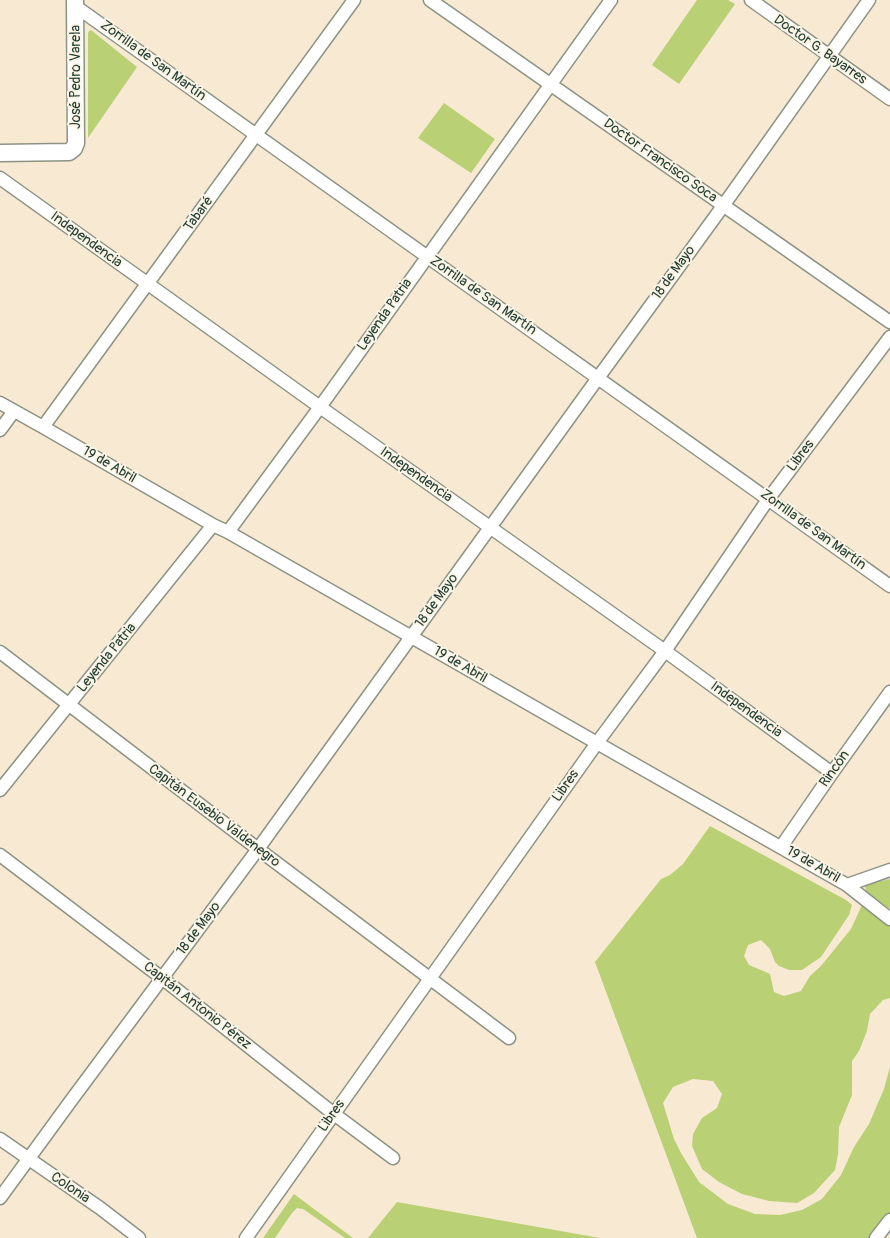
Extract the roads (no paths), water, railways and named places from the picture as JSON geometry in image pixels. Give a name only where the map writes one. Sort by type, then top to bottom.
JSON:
[{"type":"street","name":"Tabaré","points":[[43,426],[354,0]]},
{"type":"street","name":"Doctor Francisco Soca","points":[[430,0],[890,322]]},
{"type":"street","name":"Leyenda Patria","points":[[228,532],[320,407],[611,0]]},
{"type":"street","name":"Doctor G. Bayarres","points":[[751,0],[890,99]]},
{"type":"street","name":"18 de Mayo","points":[[0,1198],[258,849],[723,206],[869,0]]},
{"type":"street","name":"Zorrilla de San Martín","points":[[75,3],[256,135],[769,498],[890,586]]},
{"type":"street","name":"José Pedro Varela","points":[[0,153],[69,152],[74,148],[76,143],[75,3]]},
{"type":"street","name":"Independencia","points":[[0,178],[320,407],[665,650],[832,773]]},
{"type":"street","name":"Libres","points":[[246,1238],[665,650],[769,498],[890,337]]},
{"type":"street","name":"19 de Abril","points":[[0,403],[847,885],[890,919]]},
{"type":"street","points":[[0,430],[14,411]]},
{"type":"street","name":"Leyenda Patria","points":[[0,790],[212,525]]},
{"type":"street","name":"Capitán Eusebio Valdenegro","points":[[0,652],[510,1038]]},
{"type":"street","name":"Rincón","points":[[781,847],[890,692]]},
{"type":"street","name":"Capitán Antonio Pérez","points":[[0,855],[162,978],[334,1114],[393,1158]]},
{"type":"street","points":[[847,885],[890,870]]},
{"type":"street","name":"Colonia","points":[[0,1139],[100,1208],[139,1238]]},
{"type":"street","points":[[876,1238],[890,1220]]}]
